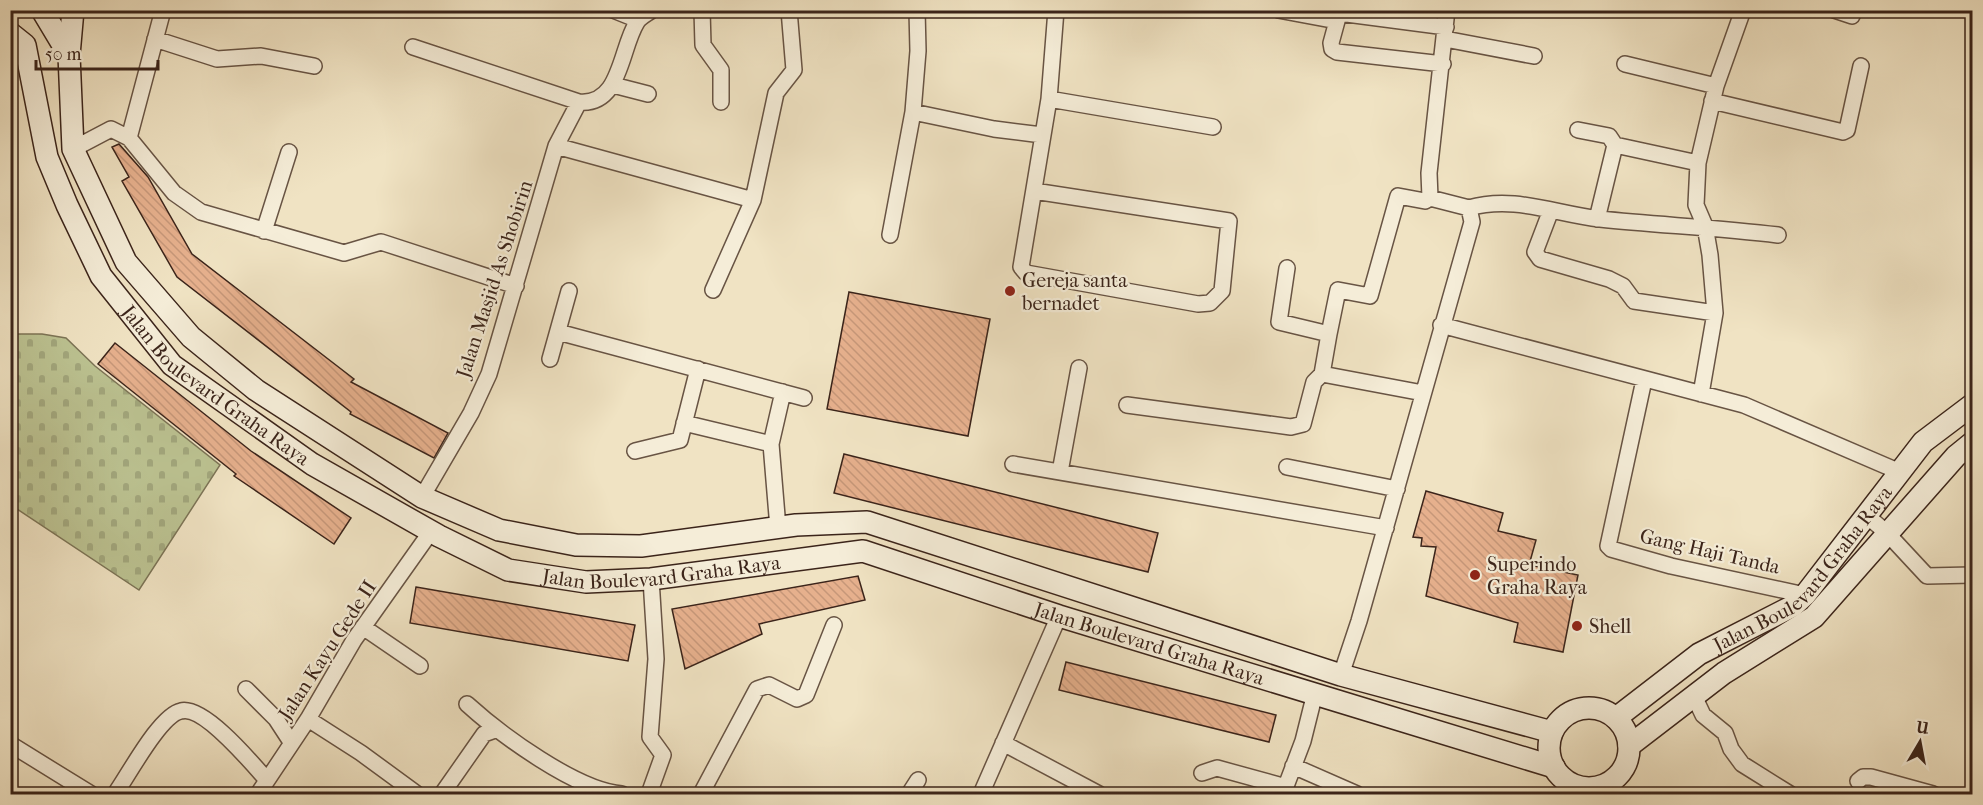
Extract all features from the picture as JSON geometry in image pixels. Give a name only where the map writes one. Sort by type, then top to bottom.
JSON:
[{"type":"main road","name":"Jalan Boulevard Graha Raya","points":[[42,10],[69,55],[76,156],[126,262],[191,337],[256,390],[422,497],[500,530],[576,545],[640,546],[778,528],[867,522],[1341,675],[1552,732]]},
{"type":"main road","points":[[69,55],[73,10]]},
{"type":"main road","name":"Jalan Boulevard Graha Raya","points":[[10,33],[25,45],[50,165],[101,276],[172,365],[312,464],[508,570],[586,582],[651,579],[863,551],[1059,616],[1554,768]]},
{"type":"main road","points":[[50,165],[76,156]]},
{"type":"main road","name":"Jalan Boulevard Graha Raya","points":[[1616,718],[1699,654],[1724,639],[1787,610],[1805,595],[1923,442],[1972,405]]},
{"type":"main road","name":"Jalan Boulevard Graha Raya","points":[[1629,746],[1695,696],[1827,606],[1887,533],[1956,456],[1972,443]]},
{"type":"main road","points":[[863,551],[867,522]]},
{"type":"main road","points":[[1751,628],[1764,648]]},
{"type":"main road","points":[[1586,708],[1596,708],[1616,718],[1625,730],[1629,746],[1623,770],[1605,790],[1581,787],[1561,776],[1554,768],[1549,750],[1552,732],[1565,716],[1586,708]]},
{"type":"street","points":[[129,138],[163,10]]},
{"type":"street","points":[[613,10],[638,20]]},
{"type":"street","points":[[413,47],[579,102],[597,102],[612,84],[638,20],[652,10]]},
{"type":"street","points":[[702,10],[703,45],[721,70],[721,102]]},
{"type":"street","points":[[713,290],[753,200],[776,93],[794,70],[789,10]]},
{"type":"street","points":[[890,235],[914,112],[918,51],[917,10]]},
{"type":"street","points":[[1034,191],[1229,220],[1222,291],[1210,303],[1198,304],[1026,273],[1021,267],[1020,259],[1049,99],[1056,10]]},
{"type":"street","points":[[1278,10],[1339,15],[1445,33],[1534,56]]},
{"type":"street","points":[[1430,198],[1429,173],[1443,64],[1447,10]]},
{"type":"street","points":[[1701,394],[1714,313],[1705,226],[1696,205],[1698,163],[1714,93],[1743,10]]},
{"type":"street","points":[[1834,10],[1852,16]]},
{"type":"street","points":[[1339,15],[1331,43],[1332,49],[1337,52],[1443,64]]},
{"type":"street","points":[[155,39],[217,59],[261,56],[314,66]]},
{"type":"street","points":[[1624,64],[1843,132],[1846,130],[1861,66]]},
{"type":"street","points":[[612,84],[648,94]]},
{"type":"street","points":[[1049,99],[1213,128]]},
{"type":"street","name":"Jalan Masjid As Shobirin","points":[[422,497],[471,413],[489,374],[556,146],[579,102]]},
{"type":"street","points":[[914,112],[994,129],[1042,135]]},
{"type":"street","points":[[76,156],[111,129],[129,138],[174,193],[201,212],[344,254],[381,242],[516,286]]},
{"type":"street","points":[[1578,130],[1609,136],[1615,145],[1698,163]]},
{"type":"street","points":[[1598,219],[1615,145]]},
{"type":"street","points":[[556,146],[753,200]]},
{"type":"street","points":[[264,231],[289,152]]},
{"type":"street","points":[[1127,405],[1290,427],[1303,424],[1314,382],[1322,374],[1338,290],[1370,296],[1398,196],[1425,201],[1430,198],[1469,208],[1490,202],[1598,219],[1705,226],[1778,235]]},
{"type":"street","points":[[1341,675],[1348,659],[1398,489],[1441,325],[1472,222],[1469,208]]},
{"type":"street","points":[[1551,210],[1535,252],[1540,259],[1623,286],[1634,301],[1714,313]]},
{"type":"street","points":[[1287,268],[1279,322],[1329,334]]},
{"type":"street","points":[[550,359],[569,291]]},
{"type":"street","points":[[1441,325],[1744,405],[1900,472]]},
{"type":"street","points":[[558,332],[804,398]]},
{"type":"street","points":[[1060,472],[1079,368]]},
{"type":"street","points":[[635,451],[680,440],[698,369]]},
{"type":"street","points":[[1322,374],[1423,393]]},
{"type":"street","name":"Gang Haji Tanda","points":[[1644,380],[1608,546],[1611,549],[1671,566],[1805,595]]},
{"type":"street","points":[[778,528],[771,444],[783,392]]},
{"type":"street","points":[[684,423],[771,444]]},
{"type":"street","points":[[1013,464],[1386,528]]},
{"type":"street","points":[[1287,467],[1398,489]]},
{"type":"street","points":[[1866,515],[1887,533],[1927,576],[1972,575]]},
{"type":"street","name":"Jalan Kayu Gede II","points":[[258,795],[266,779],[308,719],[363,627],[432,530]]},
{"type":"street","points":[[649,795],[663,755],[650,737],[656,680],[651,579]]},
{"type":"street","points":[[981,795],[1059,616]]},
{"type":"street","points":[[701,795],[757,689],[769,685],[797,699],[807,695],[834,625]]},
{"type":"street","points":[[363,627],[420,666]]},
{"type":"street","points":[[246,689],[276,719],[291,742]]},
{"type":"street","points":[[1202,773],[1217,768],[1285,791],[1303,741],[1315,693]]},
{"type":"street","points":[[1695,696],[1703,715],[1725,733],[1731,749],[1742,765],[1790,795]]},
{"type":"street","points":[[467,704],[495,730],[570,776],[622,795]]},
{"type":"street","points":[[116,795],[153,738],[170,716],[179,711],[193,711],[230,740],[266,779]]},
{"type":"street","points":[[308,719],[361,753],[417,795]]},
{"type":"street","points":[[442,795],[484,734],[495,730]]},
{"type":"street","points":[[1003,743],[1099,795]]},
{"type":"street","points":[[10,744],[91,795]]},
{"type":"street","points":[[1293,766],[1357,795]]},
{"type":"street","points":[[1858,781],[1863,777],[1871,777],[1933,795]]},
{"type":"street","points":[[909,795],[918,780]]},
{"type":"green space","points":[[10,334],[42,334],[66,338],[95,366],[220,465],[139,590],[11,505]]},
{"type":"building","points":[[119,144],[148,177],[192,254],[354,379],[351,382],[448,433],[434,458],[350,414],[351,412],[177,277],[122,181],[129,177],[112,147]]},
{"type":"building","points":[[849,292],[990,319],[968,436],[827,409]]},
{"type":"building","points":[[115,343],[251,451],[351,518],[334,544],[234,476],[236,474],[98,364]]},
{"type":"building","points":[[844,454],[1158,533],[1148,572],[834,493]]},
{"type":"building","name":"Superindo Graha Raya","points":[[1426,491],[1503,513],[1498,531],[1536,540],[1529,565],[1578,575],[1563,652],[1514,642],[1518,623],[1426,596],[1436,547],[1421,546],[1422,538],[1413,537]]},
{"type":"building","points":[[858,576],[865,600],[759,624],[762,634],[685,669],[672,609]]},
{"type":"building","points":[[416,587],[635,625],[628,661],[410,623]]},
{"type":"building","points":[[1066,662],[1276,715],[1269,742],[1059,690]]},
{"type":"place","name":"Gereja santa bernadet","points":[[1010,291]]},
{"type":"place","name":"Superindo Graha Raya","points":[[1475,575]]},
{"type":"place","name":"Shell","points":[[1577,626]]}]
